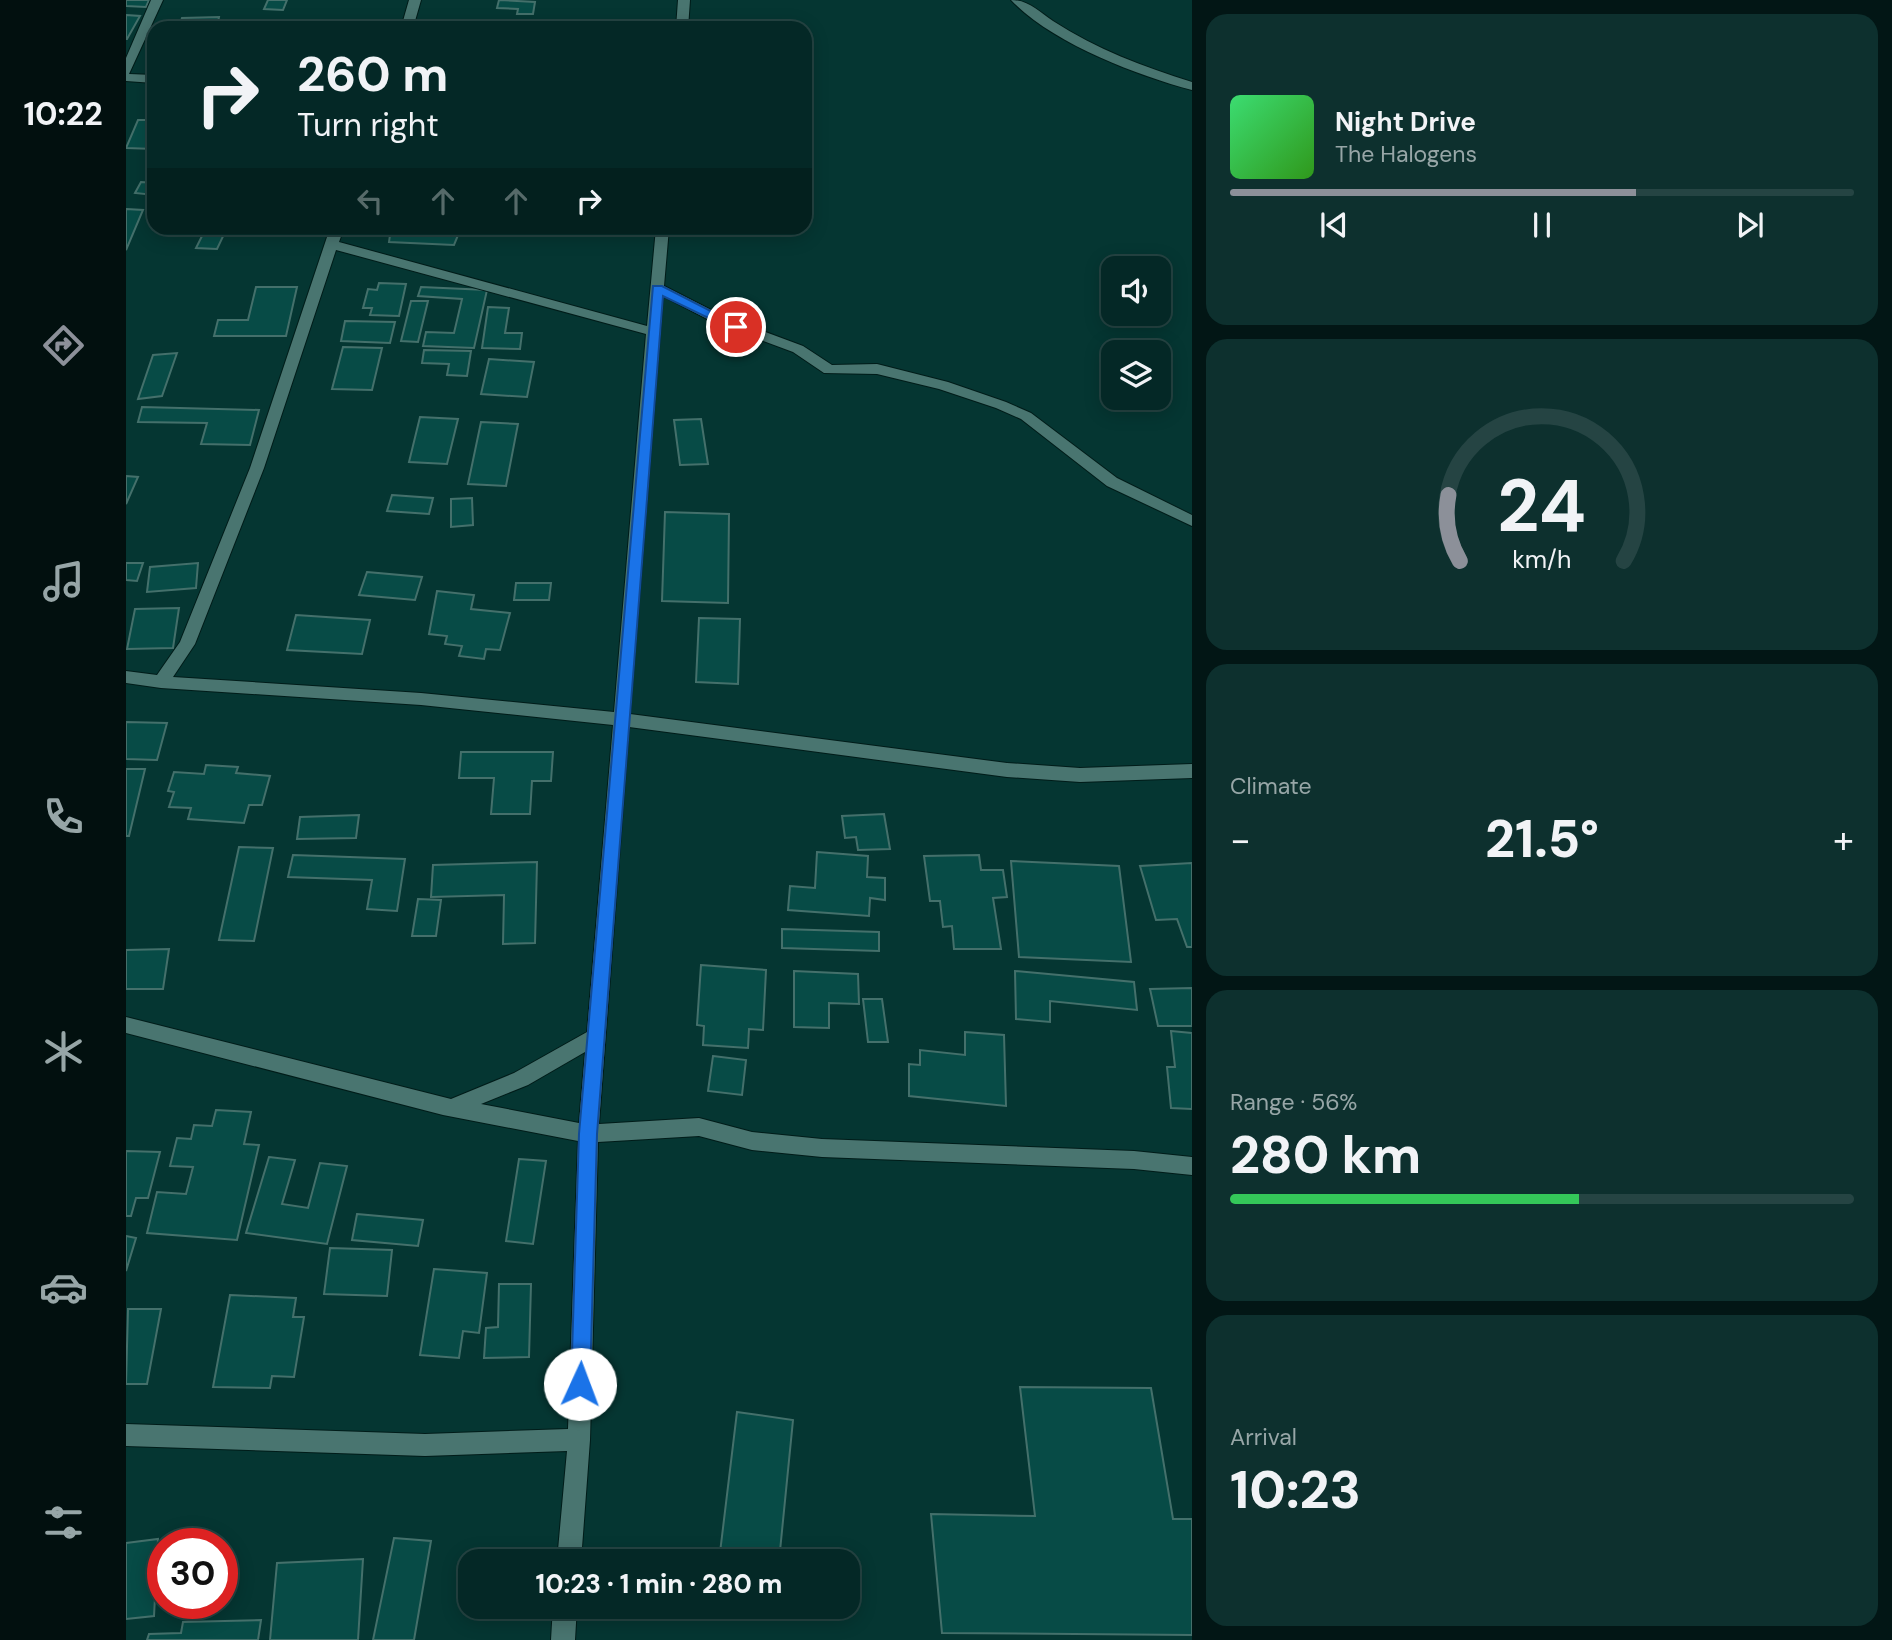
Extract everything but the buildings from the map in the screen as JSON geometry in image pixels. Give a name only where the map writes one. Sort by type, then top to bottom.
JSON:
[{"type":"street","points":[[149,21],[158,0]]},
{"type":"street","points":[[409,21],[415,0]]},
{"type":"street","points":[[682,21],[684,0]]},
{"type":"street","points":[[1017,0],[1101,53],[1136,69],[1192,86]]},
{"type":"street","points":[[126,71],[147,24]]},
{"type":"street","points":[[126,77],[147,78]]},
{"type":"street","points":[[161,682],[187,644],[257,468],[334,235]]},
{"type":"street","points":[[570,1549],[579,1440],[588,1134],[620,719],[662,235]]},
{"type":"street","points":[[331,244],[653,332]]},
{"type":"street","points":[[658,288],[718,319],[798,349],[828,370],[877,369],[943,385],[1002,405],[1026,416],[1112,482],[1192,521]]},
{"type":"street","points":[[126,677],[161,682],[421,699],[620,719],[1007,770],[1080,775],[1192,771]]},
{"type":"street","points":[[126,1025],[453,1107],[588,1134],[699,1127],[752,1141],[822,1148],[1134,1160],[1192,1166]]},
{"type":"street","points":[[453,1107],[521,1079],[596,1036]]},
{"type":"street","points":[[126,1435],[425,1445],[579,1440]]},
{"type":"street","points":[[562,1640],[564,1619]]},
{"type":"route","points":[[580,1384],[588,1134],[620,719],[658,288],[736,327]]}]
